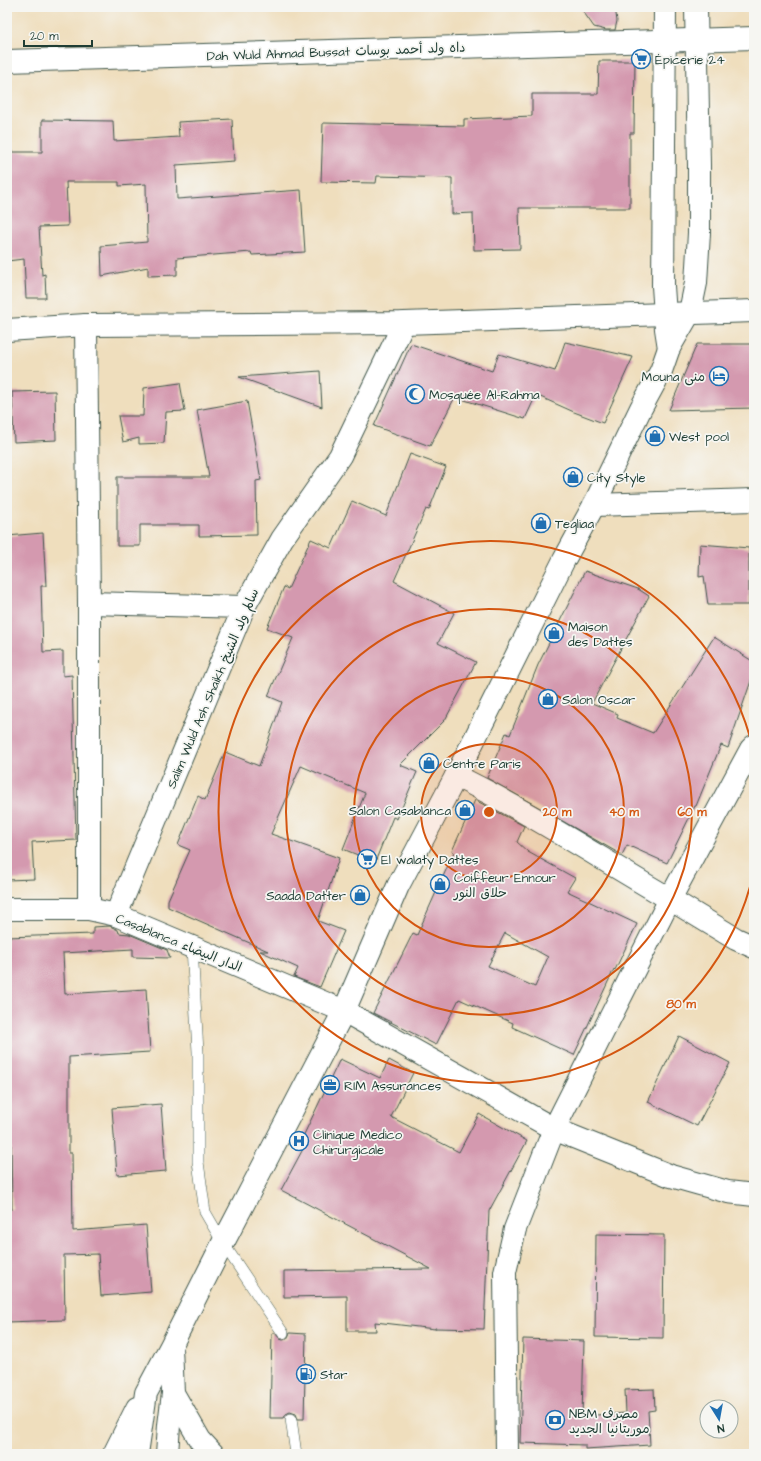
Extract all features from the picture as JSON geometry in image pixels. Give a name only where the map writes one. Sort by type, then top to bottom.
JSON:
[{"type":"street","points":[[665,7],[663,286],[669,348]]},
{"type":"street","points":[[114,1454],[344,1010],[398,886],[456,776],[594,505],[661,371],[669,348],[690,312],[696,283],[699,232],[696,7]]},
{"type":"street","name":"Dah Wuld Ahmad Bussat داه ولد أحمد بوسات","points":[[7,61],[754,38]]},
{"type":"street","points":[[7,330],[86,325],[404,323],[754,311]]},
{"type":"street","name":"Salim Wuld Ash Shaikh سالم ولد الشيخ","points":[[116,915],[244,607],[282,539],[340,456],[404,323]]},
{"type":"street","points":[[86,325],[89,602],[89,909]]},
{"type":"street","points":[[594,505],[754,500]]},
{"type":"street","points":[[89,602],[244,607]]},
{"type":"street","points":[[507,1454],[506,1272],[515,1229],[554,1129],[670,899],[754,746]]},
{"type":"street","points":[[456,776],[545,825],[736,939],[754,947]]},
{"type":"street","name":"Casablanca الدار البيضاء","points":[[7,909],[89,909],[116,915],[344,1010],[554,1129],[671,1176],[728,1192],[754,1195]]},
{"type":"street","points":[[167,1454],[173,1393],[171,1346]]},
{"type":"street","points":[[137,1454],[146,1393]]},
{"type":"street","points":[[173,1393],[200,1440],[213,1454]]},
{"type":"lane","points":[[192,947],[198,1052],[198,1162],[205,1212],[223,1243],[283,1333]]},
{"type":"lane","points":[[292,1419],[296,1454]]},
{"type":"building","points":[[580,7],[615,7],[617,21],[615,30],[606,30],[594,27]]},
{"type":"building","points":[[599,61],[635,61],[634,133],[630,133],[630,208],[519,208],[520,249],[474,250],[473,213],[452,214],[452,178],[377,176],[376,183],[321,182],[323,123],[464,126],[464,119],[532,116],[532,94],[598,94]]},
{"type":"building","points":[[232,119],[234,161],[176,165],[177,199],[301,190],[305,252],[252,255],[251,252],[177,258],[177,275],[148,276],[148,267],[102,276],[101,246],[147,242],[146,184],[119,186],[119,182],[66,182],[68,226],[39,227],[42,275],[45,274],[46,298],[26,298],[24,259],[7,261],[7,152],[42,152],[42,120],[113,121],[114,141],[179,137],[178,122]]},
{"type":"building","points":[[565,342],[633,357],[603,423],[536,395],[525,419],[455,397],[430,446],[374,426],[411,344],[492,371],[499,354],[555,371]]},
{"type":"building","name":"Mouna منى","points":[[697,344],[754,344],[754,408],[669,410]]},
{"type":"building","points":[[320,371],[322,407],[239,377]]},
{"type":"building","points":[[180,383],[185,411],[166,412],[164,443],[139,444],[139,438],[123,442],[118,416],[143,416],[144,388]]},
{"type":"building","points":[[55,391],[56,440],[14,442],[12,392]]},
{"type":"building","points":[[247,401],[261,480],[256,481],[257,535],[199,536],[199,525],[140,525],[140,546],[117,546],[117,477],[209,477],[197,410]]},
{"type":"building","points":[[410,454],[446,467],[429,510],[426,509],[394,581],[454,613],[438,643],[476,662],[445,720],[400,765],[417,772],[397,819],[393,817],[375,862],[343,849],[365,793],[301,766],[271,834],[339,858],[318,921],[344,931],[320,987],[294,977],[298,968],[260,951],[268,951],[168,907],[168,900],[190,850],[178,845],[198,796],[205,800],[225,752],[259,766],[282,702],[268,696],[293,638],[267,628],[284,587],[288,589],[311,539],[331,548],[352,501],[386,516]]},
{"type":"building","points":[[43,533],[46,586],[41,586],[43,652],[63,651],[63,676],[72,675],[76,840],[32,842],[34,879],[7,880],[7,536]]},
{"type":"building","points":[[700,544],[749,548],[749,605],[708,605],[704,576],[699,577]]},
{"type":"building","points":[[585,571],[638,589],[649,596],[592,703],[618,714],[617,718],[653,733],[714,637],[754,662],[754,672],[728,748],[721,745],[696,806],[667,863],[627,845],[622,855],[487,778],[506,733],[510,735],[538,665]]},
{"type":"building","points":[[475,800],[524,826],[517,842],[528,852],[575,878],[567,891],[637,924],[615,970],[614,969],[574,1055],[512,1027],[513,1023],[459,999],[436,1045],[373,1013],[413,933],[417,935],[454,852],[452,851]],"holes":[[[505,933],[548,957],[535,987],[488,966]]]},
{"type":"building","points":[[110,926],[118,930],[119,933],[129,934],[167,950],[170,958],[133,957],[133,949],[63,953],[65,994],[146,989],[150,1052],[69,1057],[69,1153],[72,1153],[73,1231],[146,1225],[151,1292],[101,1296],[98,1254],[64,1255],[65,1320],[7,1322],[7,1209],[12,1209],[11,1143],[7,1143],[7,937],[93,934],[93,927]]},
{"type":"building","points":[[679,1036],[730,1063],[697,1126],[648,1102]]},
{"type":"building","points":[[340,1059],[380,1078],[389,1060],[413,1073],[391,1117],[459,1152],[479,1114],[527,1141],[489,1211],[484,1329],[435,1329],[375,1322],[376,1331],[347,1331],[347,1296],[284,1297],[284,1271],[431,1269],[281,1190],[303,1149],[298,1147]]},
{"type":"building","points":[[161,1104],[166,1171],[117,1175],[112,1108]]},
{"type":"building","points":[[596,1234],[664,1235],[663,1338],[595,1337]]},
{"type":"building","points":[[272,1333],[275,1333],[280,1339],[283,1340],[287,1339],[290,1333],[306,1334],[304,1419],[298,1419],[296,1414],[290,1412],[286,1414],[284,1418],[270,1418]]},
{"type":"building","points":[[523,1339],[584,1341],[582,1416],[626,1413],[625,1390],[654,1389],[655,1410],[648,1411],[650,1445],[585,1449],[585,1445],[520,1443]]},
{"type":"place","name":"Épicerie 24","points":[[641,59]]},
{"type":"place","name":"Mouna منى","points":[[719,376]]},
{"type":"place","name":"Mosquée Al-Rahma","points":[[415,394]]},
{"type":"place","name":"West pool","points":[[655,436]]},
{"type":"place","name":"City Style","points":[[573,477]]},
{"type":"place","name":"Tegliaa","points":[[541,523]]},
{"type":"place","name":"Maison des Dattes","points":[[554,633]]},
{"type":"place","name":"Salon Oscar","points":[[548,699]]},
{"type":"place","name":"Centre Paris","points":[[429,763]]},
{"type":"place","name":"Salon Casablanca","points":[[465,810]]},
{"type":"place","name":"El walaty Dattes","points":[[367,859]]},
{"type":"place","name":"Coiffeur Ennour حلاق النور","points":[[440,884]]},
{"type":"place","name":"Saada Datter","points":[[360,895]]},
{"type":"place","name":"RIM Assurances","points":[[330,1085]]},
{"type":"place","name":"Clinique Medico Chirurgicale","points":[[299,1141]]},
{"type":"place","name":"Star","points":[[306,1374]]},
{"type":"place","name":"NBM مصرف موريتانيا الجديد","points":[[555,1420]]}]
